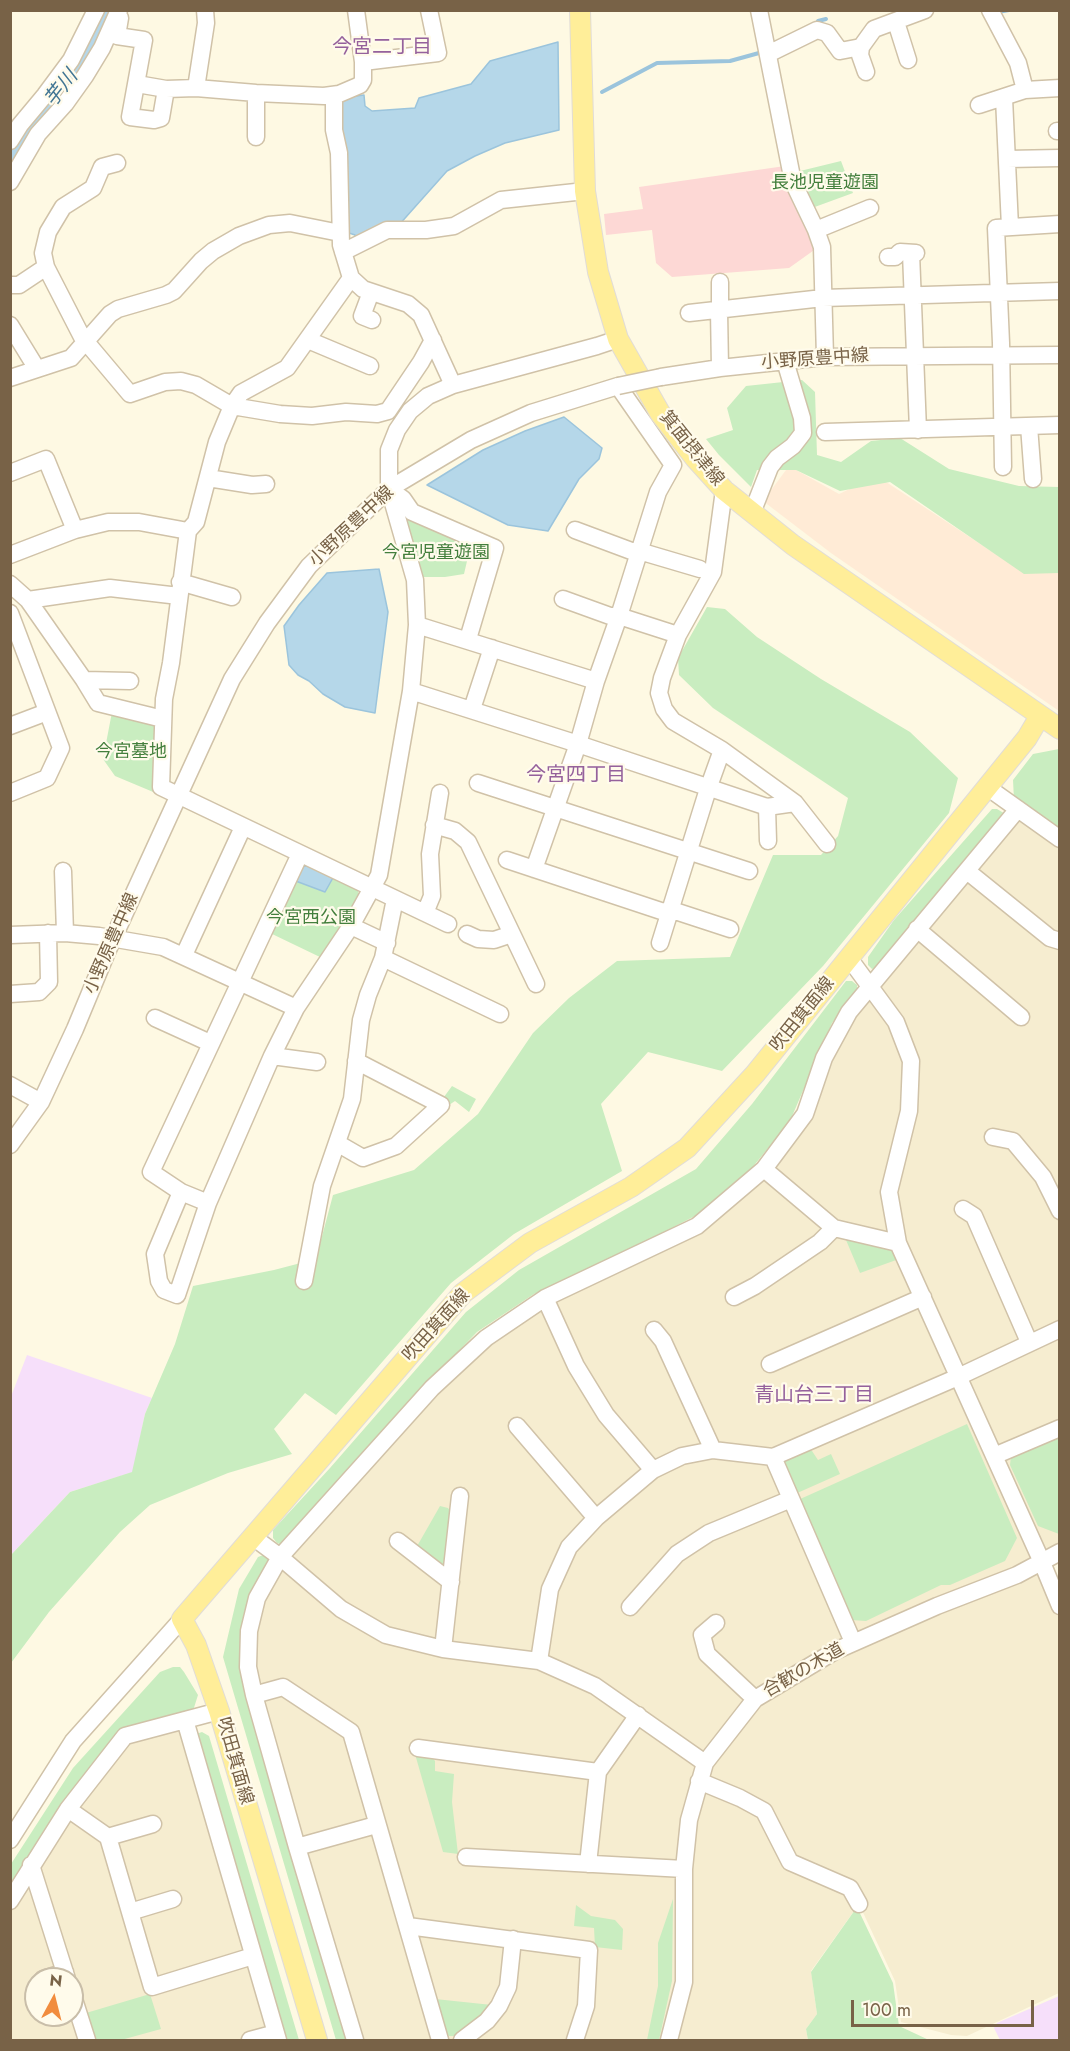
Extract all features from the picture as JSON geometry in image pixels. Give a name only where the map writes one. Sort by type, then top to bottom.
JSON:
[{"type":"main road","name":"箕面摂津線","points":[[580,10],[585,190],[598,272],[618,339],[660,413],[695,458],[724,490],[752,513],[793,545],[1059,729]]},
{"type":"main road","name":"吹田箕面線","points":[[317,2040],[219,1711],[196,1645],[182,1619],[463,1293],[530,1243],[631,1187],[687,1148],[755,1074],[1027,738],[1041,716]]},
{"type":"street","points":[[10,141],[70,60],[96,10]]},
{"type":"street","points":[[120,10],[117,36],[144,40],[130,117],[154,120],[161,117],[166,89]]},
{"type":"street","points":[[10,182],[38,134],[85,76],[102,48],[120,10]]},
{"type":"street","points":[[196,88],[206,23],[205,10]]},
{"type":"street","points":[[137,84],[166,89],[196,88],[256,93],[334,95],[360,85],[363,80],[356,10]]},
{"type":"street","points":[[363,62],[438,53],[429,10]]},
{"type":"street","points":[[759,10],[793,182],[822,247],[825,357]]},
{"type":"street","points":[[866,72],[860,55],[861,47],[874,29],[925,10]]},
{"type":"street","points":[[990,10],[1018,63],[1025,90]]},
{"type":"street","points":[[896,22],[909,60]]},
{"type":"street","points":[[768,54],[817,30],[827,33],[840,51],[861,47]]},
{"type":"street","points":[[979,105],[1025,90],[1059,88]]},
{"type":"street","points":[[256,93],[256,137]]},
{"type":"street","points":[[334,95],[334,130],[339,153],[342,219],[340,233],[351,278],[363,289],[415,309],[426,322],[453,386]]},
{"type":"street","points":[[1004,98],[1010,227]]},
{"type":"street","points":[[1007,159],[1059,158]]},
{"type":"street","points":[[117,163],[102,167],[93,188],[63,207],[48,232],[43,253],[46,267],[86,343],[130,394],[165,382],[181,381],[196,385],[232,406],[280,414],[312,416],[346,412],[377,414],[388,411],[433,340]]},
{"type":"street","points":[[343,252],[387,230],[426,230],[454,226],[501,200],[585,190]]},
{"type":"street","points":[[816,230],[870,208]]},
{"type":"street","points":[[10,378],[71,358],[110,314],[118,309],[174,291],[213,250],[239,236],[269,225],[290,223],[340,233]]},
{"type":"street","points":[[1003,467],[996,228],[1059,225]]},
{"type":"street","points":[[888,256],[895,257],[900,252],[913,253],[912,296],[918,430]]},
{"type":"street","points":[[10,285],[19,285],[46,267]]},
{"type":"street","points":[[351,278],[287,368],[241,393],[232,406],[217,442],[196,522],[188,531],[171,663],[164,699],[161,787],[448,924]]},
{"type":"street","points":[[720,282],[718,310],[720,368]]},
{"type":"street","points":[[689,313],[823,298],[1059,291]]},
{"type":"street","points":[[371,292],[362,316],[372,320]]},
{"type":"street","points":[[10,325],[37,369]]},
{"type":"street","points":[[181,1192],[155,1254],[159,1281],[164,1290],[177,1295],[208,1203],[272,1056],[296,1008],[351,926],[379,875],[411,691],[417,625],[415,580],[389,489],[389,450],[397,430],[410,411],[428,396],[453,386],[618,339]]},
{"type":"street","points":[[308,340],[370,366]]},
{"type":"street","name":"小野原豊中線","points":[[10,1145],[41,1102],[232,679],[267,623],[309,566],[389,489],[471,440],[531,413],[618,386],[720,368],[825,357],[1059,355]]},
{"type":"street","points":[[752,513],[770,467],[777,458],[793,446],[803,433],[802,418],[784,361]]},
{"type":"street","points":[[534,869],[578,744],[596,681],[658,492],[673,465],[618,386]]},
{"type":"street","points":[[825,432],[1059,425]]},
{"type":"street","points":[[1029,426],[1033,479]]},
{"type":"street","points":[[10,473],[46,459],[75,530]]},
{"type":"street","points":[[208,478],[252,485],[266,484]]},
{"type":"street","points":[[389,489],[403,499],[412,512],[495,548],[468,639]]},
{"type":"street","points":[[724,490],[713,572],[678,635],[662,678],[659,693],[664,709],[673,721],[722,750],[795,803],[827,844]]},
{"type":"street","points":[[10,555],[75,530],[108,522],[139,522],[188,531]]},
{"type":"street","points":[[575,530],[634,552],[700,569]]},
{"type":"street","points":[[10,584],[28,600],[98,703],[163,718]]},
{"type":"street","points":[[28,600],[110,588],[179,589],[232,597]]},
{"type":"street","points":[[564,599],[610,616],[619,616],[678,635]]},
{"type":"street","points":[[10,613],[62,748],[47,778],[10,793]]},
{"type":"street","points":[[417,625],[468,639],[596,681]]},
{"type":"street","points":[[472,710],[492,648]]},
{"type":"street","points":[[84,680],[130,681]]},
{"type":"street","points":[[411,691],[767,807],[795,803]]},
{"type":"street","points":[[10,726],[47,712]]},
{"type":"street","points":[[660,943],[666,917],[670,913],[688,850],[722,750]]},
{"type":"street","points":[[478,783],[749,871]]},
{"type":"street","points":[[987,787],[1059,839]]},
{"type":"street","points":[[425,913],[432,896],[430,854],[440,793]]},
{"type":"street","points":[[767,807],[768,841]]},
{"type":"street","points":[[355,2040],[254,1695],[248,1667],[249,1631],[257,1599],[280,1557],[432,1388],[486,1338],[545,1298],[697,1226],[764,1169],[805,1114],[824,1058],[849,1012],[1018,809]]},
{"type":"street","points":[[434,825],[455,831],[468,842],[536,984]]},
{"type":"street","points":[[184,955],[243,827]]},
{"type":"street","points":[[208,1203],[181,1192],[151,1173],[300,854]]},
{"type":"street","points":[[507,860],[609,895],[670,913],[678,912],[730,929]]},
{"type":"street","points":[[63,871],[65,933]]},
{"type":"street","points":[[967,871],[1050,938],[1059,941]]},
{"type":"street","points":[[304,1281],[322,1186],[352,1099],[361,1020],[385,951],[394,899]]},
{"type":"street","points":[[351,926],[385,951],[500,1014]]},
{"type":"street","points":[[917,929],[1021,1017]]},
{"type":"street","points":[[10,993],[39,992],[49,982],[48,933]]},
{"type":"street","points":[[10,934],[65,933],[114,938],[163,947],[296,1008]]},
{"type":"street","points":[[467,934],[478,939],[494,940],[512,934]]},
{"type":"street","points":[[849,958],[896,1022],[910,1061],[909,1111],[889,1192],[898,1243],[1041,1560],[1059,1606]]},
{"type":"street","points":[[154,1018],[210,1043]]},
{"type":"street","points":[[272,1056],[317,1062]]},
{"type":"street","points":[[337,1143],[363,1158],[396,1146],[441,1105],[357,1061]]},
{"type":"street","points":[[10,1085],[41,1102]]},
{"type":"street","points":[[993,1137],[1012,1141],[1043,1177],[1059,1211]]},
{"type":"street","points":[[764,1169],[834,1228],[898,1243]]},
{"type":"street","points":[[963,1209],[974,1216],[1029,1342]]},
{"type":"street","points":[[734,1297],[820,1242],[834,1228]]},
{"type":"street","points":[[770,1364],[923,1297]]},
{"type":"street","points":[[545,1298],[576,1366],[606,1415],[653,1470]]},
{"type":"street","points":[[539,1661],[550,1588],[569,1546],[596,1518],[653,1470],[682,1456],[713,1450],[772,1456],[958,1377],[1059,1329]]},
{"type":"street","points":[[654,1330],[663,1341],[713,1450]]},
{"type":"street","points":[[517,1426],[596,1518]]},
{"type":"street","points":[[994,1456],[1059,1428]]},
{"type":"street","points":[[772,1456],[853,1642]]},
{"type":"street","points":[[443,1649],[460,1496]]},
{"type":"street","points":[[630,1607],[677,1554],[709,1533],[791,1499]]},
{"type":"street","points":[[253,1537],[341,1609],[387,1635],[443,1649],[539,1661],[596,1686],[705,1763]]},
{"type":"street","points":[[398,1541],[451,1582]]},
{"type":"street","name":"合歓の木道","points":[[669,2040],[684,1982],[684,1869],[689,1820],[705,1763],[754,1699],[853,1642],[1017,1575],[1059,1552]]},
{"type":"street","points":[[10,1840],[73,1741],[182,1619]]},
{"type":"street","points":[[716,1623],[702,1635],[707,1654],[754,1699]]},
{"type":"street","points":[[254,1695],[283,1687],[351,1732],[440,2040]]},
{"type":"street","points":[[10,1901],[68,1809],[126,1736],[219,1711]]},
{"type":"street","points":[[588,1864],[598,1772],[638,1715]]},
{"type":"street","points":[[185,1720],[277,2036],[250,2040]]},
{"type":"street","points":[[418,1748],[598,1772]]},
{"type":"street","points":[[699,1781],[764,1811],[790,1862],[850,1888],[860,1904]]},
{"type":"street","points":[[68,1809],[108,1837],[152,1987],[253,1956]]},
{"type":"street","points":[[108,1837],[153,1824]]},
{"type":"street","points":[[297,1847],[376,1825]]},
{"type":"street","points":[[466,1857],[684,1869]]},
{"type":"street","points":[[32,1865],[64,1967]]},
{"type":"street","points":[[130,1912],[173,1899]]},
{"type":"street","points":[[408,1926],[589,1950],[586,2006],[575,2040]]},
{"type":"street","points":[[462,2040],[487,2021],[499,2006],[508,1987],[513,1939]]},
{"type":"shaded area","points":[[785,166],[817,248],[789,268],[672,277],[656,263],[652,230],[606,235],[604,214],[643,209],[639,187]]},
{"type":"shaded area","points":[[789,466],[839,494],[877,476],[1023,572],[1059,568],[1059,711],[831,553],[763,501]]},
{"type":"shaded area","points":[[1018,809],[1059,839],[1060,1552],[1041,1561],[1060,1606],[1059,1993],[967,2036],[951,2035],[901,2022],[895,1981],[859,1904],[811,1971],[817,2014],[806,2029],[808,2040],[355,2040],[254,1695],[249,1631],[280,1557],[486,1338],[697,1226],[739,1192],[805,1114],[849,1012]]},
{"type":"shaded area","points":[[27,1355],[152,1398],[145,1414],[133,1472],[70,1492],[11,1555],[10,1399]]},
{"type":"shaded area","points":[[185,1720],[278,2040],[11,2040],[11,1901],[125,1736]]},
{"type":"shaded area","points":[[1059,1996],[1059,2040],[1000,2040],[994,2028],[997,2023]]},
{"type":"green space","name":"長池児童遊園","points":[[841,161],[853,193],[812,208],[796,172]]},
{"type":"green space","points":[[802,380],[815,392],[817,455],[841,462],[871,441],[900,438],[949,469],[1019,486],[1059,487],[1059,573],[1024,574],[890,482],[840,491],[796,470],[757,470],[751,487],[706,439],[733,430],[727,408],[746,386]]},
{"type":"green space","name":"今宮児童遊園","points":[[409,516],[471,544],[464,574],[418,577],[403,521]]},
{"type":"green space","points":[[707,607],[725,609],[757,637],[821,679],[910,732],[958,778],[949,813],[823,966],[722,1071],[648,1052],[601,1104],[622,1171],[514,1234],[451,1283],[336,1415],[305,1393],[274,1429],[292,1454],[228,1473],[150,1505],[120,1532],[49,1612],[11,1663],[11,1555],[70,1492],[132,1472],[145,1414],[175,1344],[193,1286],[316,1259],[333,1195],[414,1170],[478,1114],[533,1033],[569,998],[617,961],[730,957],[773,855],[821,855],[838,836],[848,798],[713,708],[679,675],[678,658]]},
{"type":"green space","name":"今宮墓地","points":[[112,712],[159,724],[158,794],[115,776],[103,759]]},
{"type":"green space","points":[[1059,749],[1059,831],[1014,800],[1013,780],[1033,754]]},
{"type":"green space","points":[[992,809],[997,809],[1007,815],[946,883],[880,967],[872,969],[868,965],[868,957],[894,920]]},
{"type":"green space","name":"今宮西公園","points":[[334,876],[357,888],[360,898],[322,958],[270,933],[293,880]]},
{"type":"green space","points":[[846,981],[852,981],[857,985],[857,991],[832,1023],[790,1121],[743,1179],[695,1216],[617,1256],[534,1294],[477,1332],[423,1388],[282,1545],[277,1543],[273,1538],[273,1530],[466,1312],[519,1270],[696,1169],[752,1104]]},
{"type":"green space","points":[[452,1086],[476,1099],[469,1112],[455,1101],[449,1105],[441,1101]]},
{"type":"green space","points":[[846,1240],[889,1247],[896,1251],[899,1259],[860,1273]]},
{"type":"green space","points":[[967,1424],[1017,1538],[1005,1561],[950,1585],[941,1585],[866,1621],[851,1620],[798,1500]]},
{"type":"green space","points":[[1059,1434],[1059,1534],[1038,1526],[1010,1465],[1011,1456]]},
{"type":"green space","points":[[805,1449],[812,1451],[818,1460],[831,1454],[840,1474],[795,1494],[782,1464],[785,1457]]},
{"type":"green space","points":[[440,1506],[448,1508],[453,1515],[447,1563],[439,1565],[416,1548]]},
{"type":"green space","points":[[266,1554],[270,1560],[250,1600],[243,1633],[350,2040],[336,2040],[223,1657],[239,1589],[258,1557]]},
{"type":"green space","points":[[180,1667],[198,1695],[192,1714],[120,1731],[11,1887],[11,1864],[73,1768],[160,1672]]},
{"type":"green space","points":[[202,1732],[209,1736],[299,2040],[284,2040],[196,1734]]},
{"type":"green space","points":[[415,1754],[431,1756],[435,1761],[435,1771],[454,1774],[452,1802],[458,1854],[443,1852]]},
{"type":"green space","points":[[673,1899],[672,1981],[659,2040],[647,2040],[658,1986],[658,1943]]},
{"type":"green space","points":[[576,1905],[591,1916],[615,1920],[623,1929],[622,1950],[595,1947],[594,1928],[574,1926]]},
{"type":"green space","points":[[857,1907],[893,1983],[899,2026],[929,2040],[808,2040],[806,2029],[817,2014],[811,1972]]},
{"type":"green space","points":[[150,1994],[161,2029],[121,2040],[94,2040],[86,2013]]},
{"type":"green space","points":[[435,1999],[492,2005],[483,2016],[456,2036],[449,2036],[444,2031]]},
{"type":"water","points":[[558,42],[559,130],[505,143],[447,171],[398,226],[355,242],[355,235],[346,232],[341,98],[364,95],[365,106],[372,111],[415,108],[419,98],[471,84],[490,61]]},
{"type":"water","points":[[564,417],[602,448],[599,459],[579,479],[548,531],[508,525],[427,485],[483,450]]},
{"type":"water","points":[[379,569],[388,612],[375,713],[345,707],[298,675],[289,665],[284,626],[327,573]]},
{"type":"water","points":[[309,865],[334,876],[325,892],[293,880],[298,868]]},
{"type":"waterway","name":"芋川","points":[[10,165],[32,128],[57,100],[83,62],[110,10]]},
{"type":"waterway","points":[[998,12],[1009,10]]},
{"type":"waterway","points":[[816,26],[818,21],[826,19]]},
{"type":"waterway","points":[[602,92],[657,63],[730,61],[759,53]]},
{"type":"district","name":"今宮二丁目","points":[[382,48]]},
{"type":"district","name":"今宮四丁目","points":[[576,776]]},
{"type":"district","name":"青山台三丁目","points":[[814,1396]]}]
